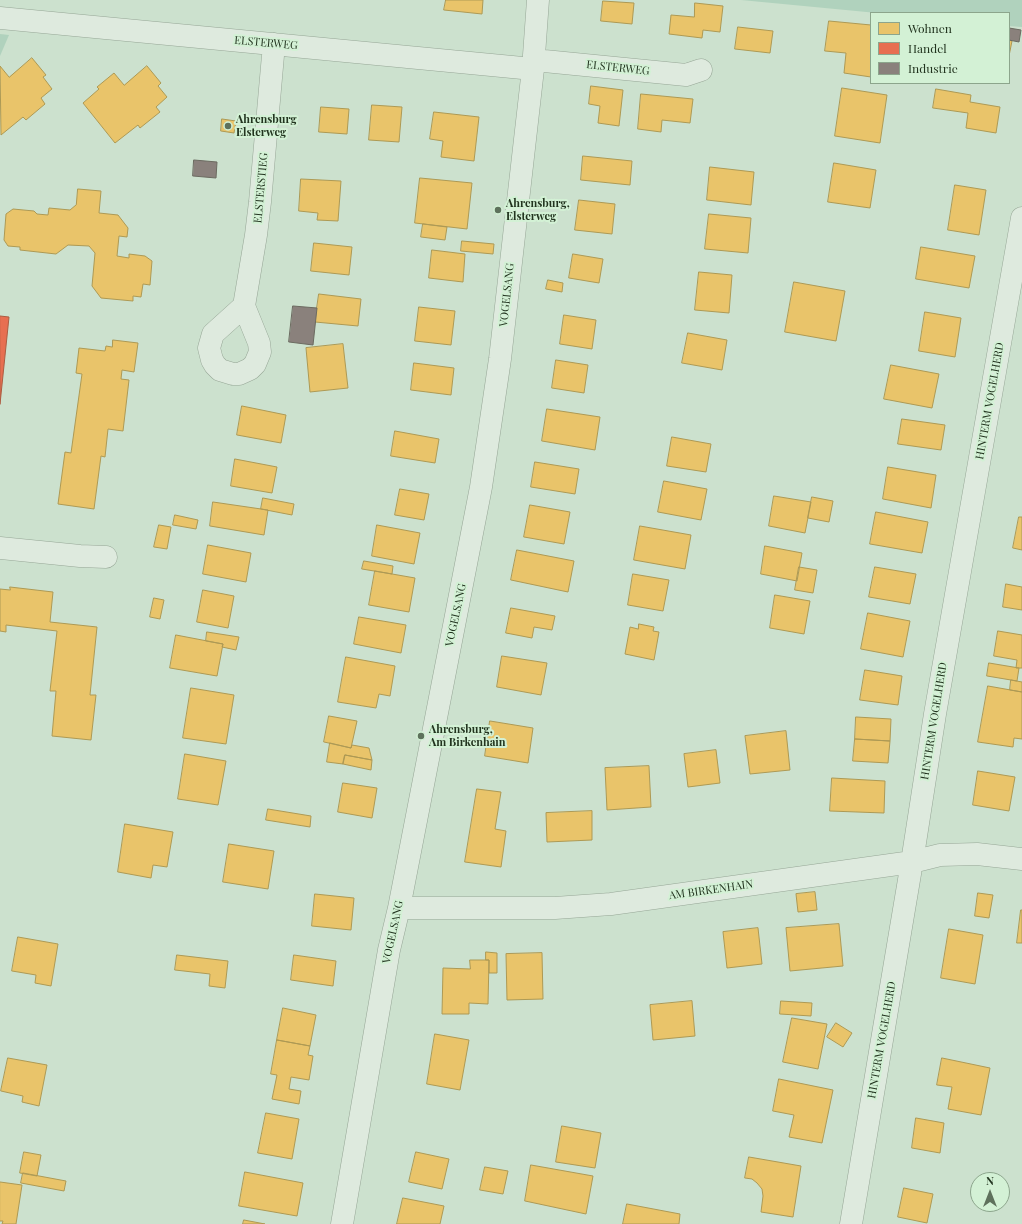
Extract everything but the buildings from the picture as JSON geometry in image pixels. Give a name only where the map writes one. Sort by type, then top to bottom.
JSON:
[{"type":"street","name":"VOGELSANG","points":[[342,1224],[389,950],[399,908],[481,487],[500,359],[533,64],[538,0]]},
{"type":"street","name":"ELSTERWEG","points":[[0,18],[274,44],[533,64],[686,75],[701,70]]},
{"type":"street","name":"ELSTERSTIEG","points":[[244,306],[260,202],[274,44]]},
{"type":"street","name":"HINTERM VOGELHERD","points":[[851,1224],[912,862],[936,707],[1022,218]]},
{"type":"street","points":[[0,548],[80,556],[106,557]]},
{"type":"street","name":"AM BIRKENHAIN","points":[[399,908],[555,908],[611,904],[912,862],[940,855],[977,854],[1022,859]]},
{"type":"green space","points":[[741,0],[1022,0],[1022,27],[1010,26],[1010,12],[870,12]]},
{"type":"green space","points":[[0,34],[9,35],[0,56]]},
{"type":"place","name":"Ahrensburg Elsterweg","points":[[228,126]]},
{"type":"place","name":"Ahrensburg, Elsterweg","points":[[498,210]]},
{"type":"place","name":"Ahrensburg, Am Birkenhain","points":[[421,736]]}]
